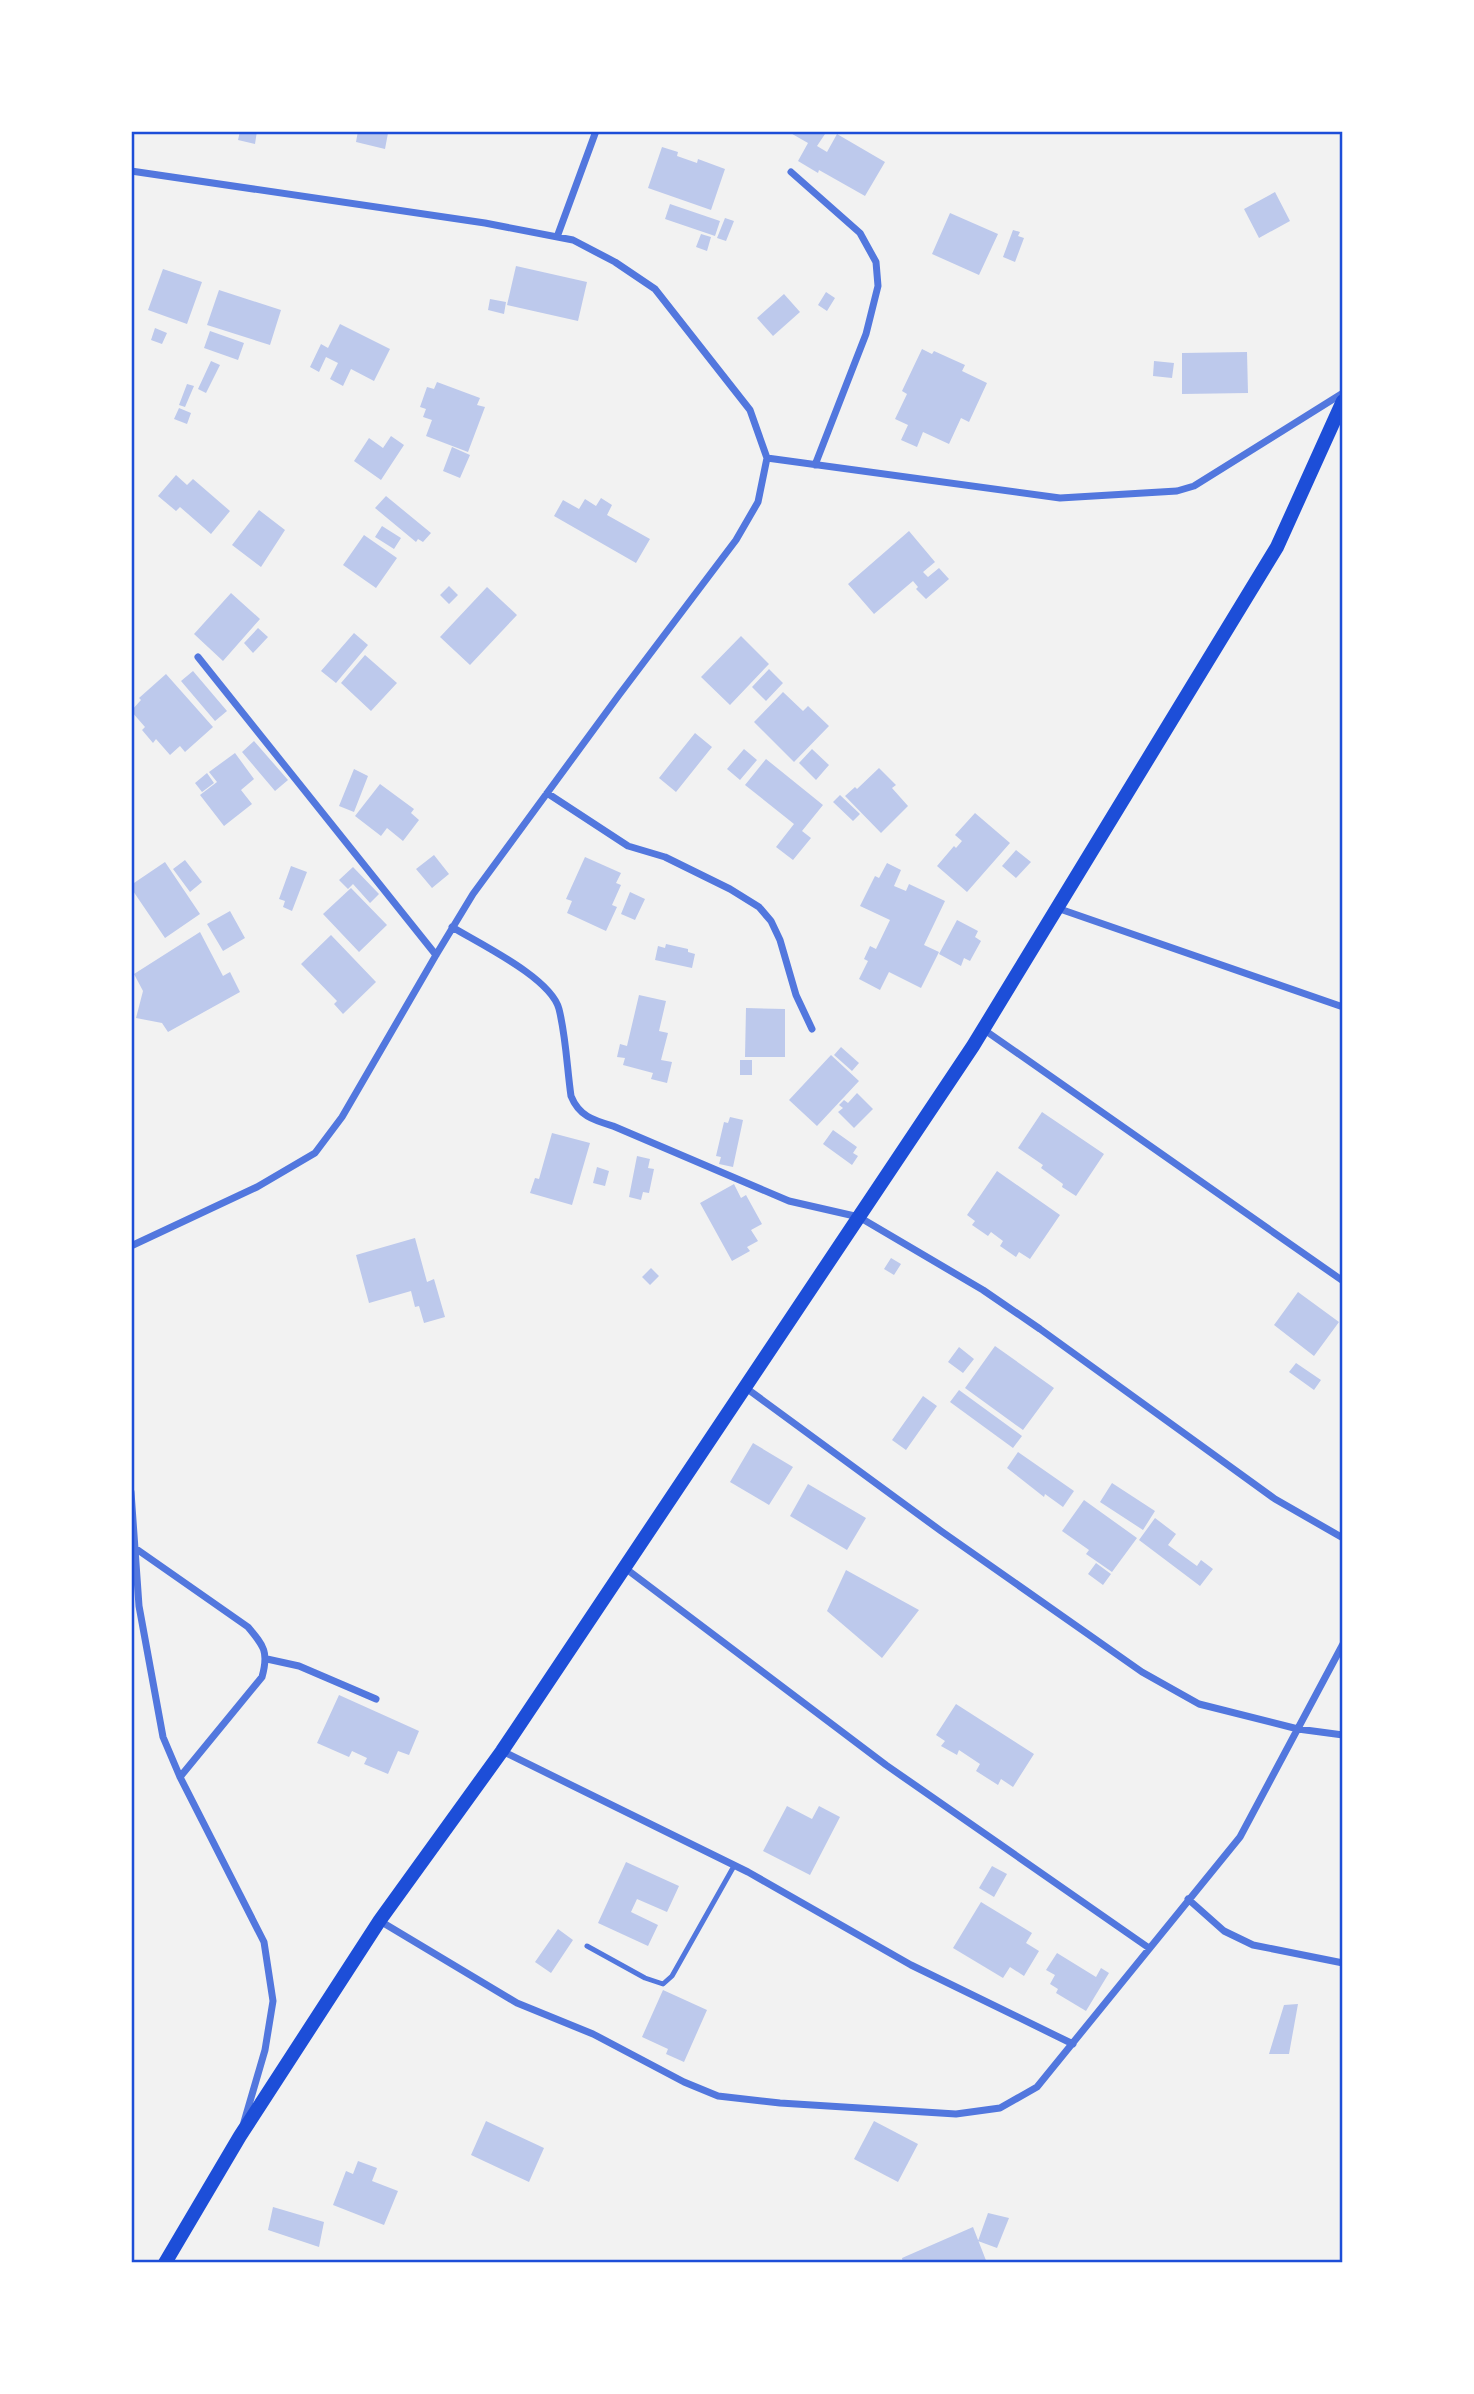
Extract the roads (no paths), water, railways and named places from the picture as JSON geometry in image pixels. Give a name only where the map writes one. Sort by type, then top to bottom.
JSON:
[{"type":"main road","points":[[165,2263],[240,2136],[380,1920],[502,1751],[983,1029],[1277,547],[1343,401]]},
{"type":"street","points":[[557,237],[596,131]]},
{"type":"street","points":[[131,170],[485,223],[573,240],[615,262],[655,289],[750,410],[767,458],[758,502],[736,540],[473,894],[342,1117],[315,1153],[257,1187],[131,1246]]},
{"type":"street","points":[[791,172],[860,233],[876,262],[878,286],[866,334],[815,465]]},
{"type":"street","points":[[767,458],[1060,498],[1177,491],[1194,486],[1343,393]]},
{"type":"street","points":[[198,657],[436,955]]},
{"type":"street","points":[[547,793],[628,846],[665,858],[759,906],[771,921],[780,940],[796,995],[812,1029]]},
{"type":"street","points":[[1057,908],[1343,1007]]},
{"type":"street","points":[[452,927],[540,981],[551,993],[559,1007],[571,1096],[576,1108],[590,1119],[613,1126],[789,1200],[859,1217],[983,1290],[1275,1499],[1343,1538]]},
{"type":"street","points":[[983,1029],[1343,1281]]},
{"type":"street","points":[[746,1388],[941,1531],[1142,1672],[1199,1704],[1298,1729],[1343,1735]]},
{"type":"street","points":[[131,1492],[139,1606],[163,1737],[180,1777],[264,1942],[273,2001],[265,2050],[240,2136]]},
{"type":"street","points":[[135,1548],[248,1627],[262,1644],[267,1659],[262,1677],[180,1777]]},
{"type":"street","points":[[625,1568],[886,1765],[1149,1948]]},
{"type":"street","points":[[380,1920],[517,2003],[593,2034],[684,2082],[718,2096],[780,2103],[956,2114],[1000,2108],[1037,2087],[1240,1837],[1343,1644]]},
{"type":"street","points":[[267,1659],[299,1666],[376,1699]]},
{"type":"street","points":[[502,1751],[734,1866],[911,1965],[1073,2044]]},
{"type":"street","points":[[1188,1899],[1224,1931],[1254,1945],[1343,1963]]},
{"type":"lane","points":[[587,1946],[645,1978],[663,1984],[672,1976],[734,1866]]}]
